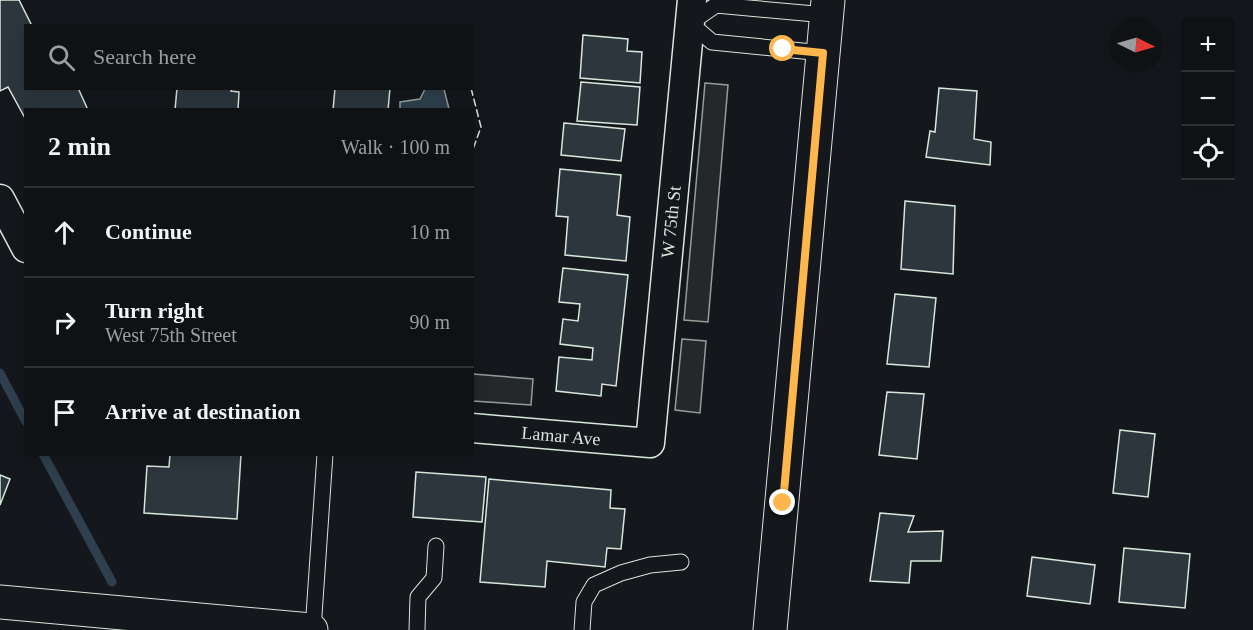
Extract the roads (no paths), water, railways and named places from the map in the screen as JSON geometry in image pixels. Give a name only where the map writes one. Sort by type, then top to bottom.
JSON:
[{"type":"main road","points":[[770,630],[827,8]]},
{"type":"main road","points":[[8,607],[312,630]]},
{"type":"street","name":"W 75th St","points":[[650,444],[691,12]]},
{"type":"street","points":[[0,199],[24,244]]},
{"type":"street","name":"Lamar Ave","points":[[474,428],[650,444]]},
{"type":"lane","points":[[823,53],[712,42],[691,12],[716,5],[827,8]]},
{"type":"lane","points":[[312,630],[325,456]]},
{"type":"lane","points":[[417,630],[418,597],[434,578],[436,546]]},
{"type":"lane","points":[[582,630],[584,602],[594,585],[621,573],[650,565],[681,562]]},
{"type":"water","points":[[424,90],[444,90],[449,108],[400,108],[400,102],[420,99]]},
{"type":"waterway","points":[[0,373],[24,418]]},
{"type":"waterway","points":[[44,456],[112,582]]}]
